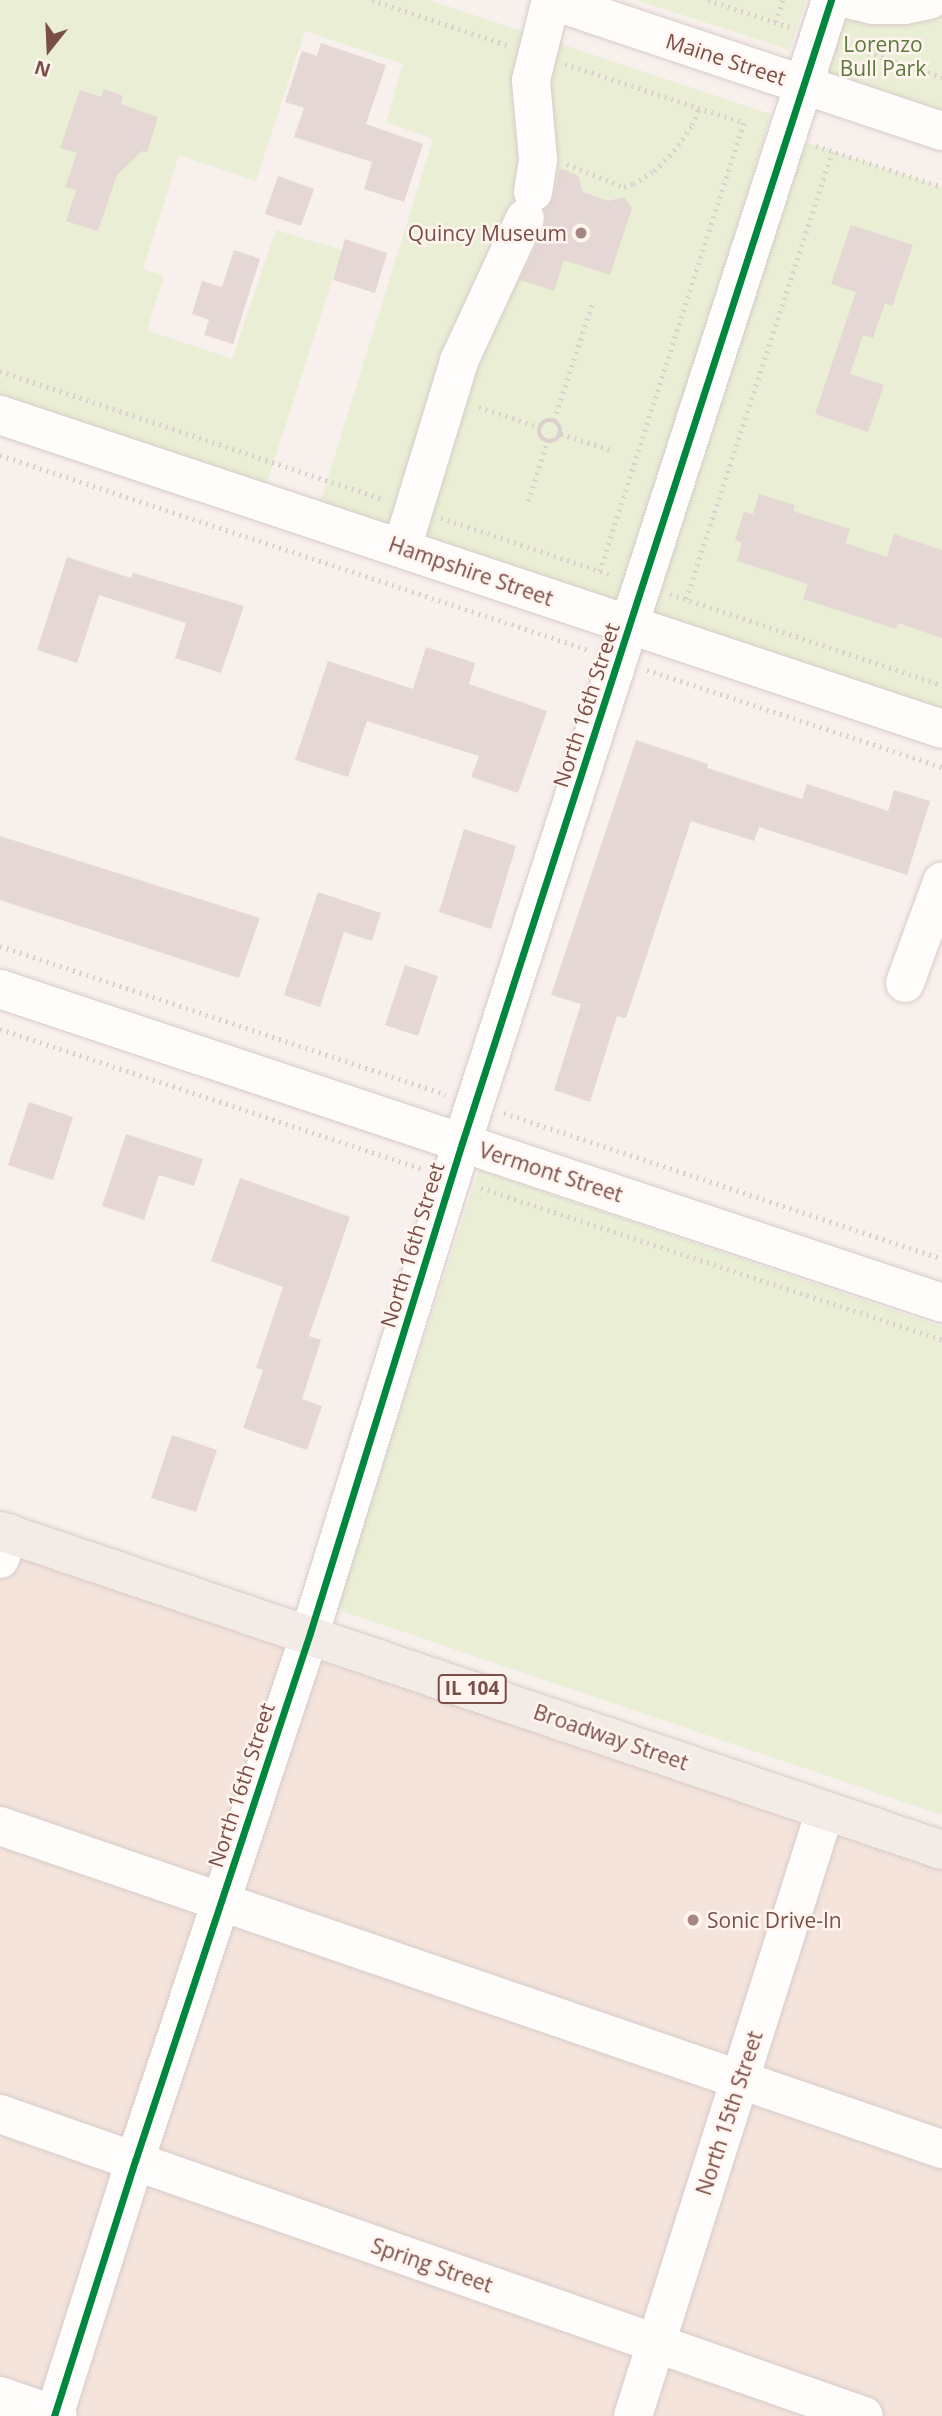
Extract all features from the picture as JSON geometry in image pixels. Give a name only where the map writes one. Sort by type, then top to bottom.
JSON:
[{"type":"main road","name":"Broadway Street","points":[[3,1541],[310,1633],[942,1850]]},
{"type":"street","points":[[401,548],[459,361],[529,205],[538,159],[531,80],[535,54],[551,0]]},
{"type":"street","name":"Maine Street","points":[[551,0],[942,131]]},
{"type":"street","name":"North 16th Street","points":[[55,2416],[135,2161],[310,1633],[462,1143],[831,0]]},
{"type":"street","points":[[852,0],[893,5],[929,0]]},
{"type":"street","name":"Hampshire Street","points":[[0,415],[401,548],[625,643],[942,729]]},
{"type":"street","points":[[905,983],[938,908]]},
{"type":"street","name":"Vermont Street","points":[[0,989],[942,1303]]},
{"type":"street","name":"North 15th Street","points":[[633,2416],[825,1811]]},
{"type":"street","points":[[0,1826],[942,2149]]},
{"type":"street","name":"Spring Street","points":[[0,2114],[864,2416]]},
{"type":"street","points":[[0,2396],[55,2416]]},
{"type":"path","points":[[372,0],[942,187]]},
{"type":"path","points":[[708,0],[942,77]]},
{"type":"path","points":[[775,22],[783,0]]},
{"type":"path","points":[[535,133],[549,152],[571,167],[624,187],[664,162],[684,138],[699,108]]},
{"type":"path","points":[[600,571],[744,122]]},
{"type":"path","points":[[685,599],[832,152]]},
{"type":"path","points":[[554,420],[592,304]]},
{"type":"path","points":[[0,371],[942,685]]},
{"type":"path","points":[[479,407],[539,427]]},
{"type":"path","points":[[547,442],[539,434],[539,427],[544,421],[554,420]]},
{"type":"path","points":[[547,442],[557,440],[561,434],[561,427],[554,420]]},
{"type":"path","points":[[561,434],[614,452]]},
{"type":"path","points":[[528,500],[547,442]]},
{"type":"path","points":[[0,454],[625,643],[942,767]]},
{"type":"shaded area","points":[[0,1531],[942,1850],[942,2416],[0,2416]]},
{"type":"green space","points":[[0,0],[429,0],[771,114],[622,606],[319,507],[433,139],[386,122],[403,64],[305,31],[256,181],[179,155],[143,269],[164,276],[147,330],[232,359],[276,230],[342,250],[265,489],[0,401]]},
{"type":"green space","points":[[636,0],[806,0],[789,50]]},
{"type":"green space","name":"Lorenzo Bull Park","points":[[831,0],[942,0],[942,134],[803,88]]},
{"type":"green space","points":[[805,142],[942,187],[942,709],[653,616]]},
{"type":"green space","points":[[479,1170],[942,1327],[942,1815],[336,1609]]},
{"type":"building","points":[[321,43],[386,65],[366,124],[423,144],[404,202],[364,189],[372,162],[294,137],[304,108],[285,102],[302,51],[317,56]]},
{"type":"building","points":[[104,89],[123,96],[121,104],[158,117],[147,152],[142,151],[117,175],[98,231],[66,221],[76,190],[65,187],[77,153],[60,148],[80,90],[101,97]]},
{"type":"building","name":"Quincy Museum","points":[[563,169],[578,176],[583,192],[608,201],[624,197],[632,208],[610,275],[564,260],[554,291],[520,280],[545,227],[545,210],[554,196],[559,170]]},
{"type":"building","points":[[278,176],[314,189],[301,226],[265,214]]},
{"type":"building","points":[[851,225],[913,245],[892,306],[885,303],[873,338],[863,335],[850,374],[884,385],[868,432],[815,414],[856,292],[831,284]]},
{"type":"building","points":[[345,239],[387,253],[375,293],[333,280]]},
{"type":"building","points":[[234,250],[260,259],[233,344],[204,335],[209,320],[192,314],[202,281],[222,287]]},
{"type":"building","points":[[759,494],[795,505],[793,511],[850,529],[845,543],[887,557],[894,534],[942,550],[942,638],[898,623],[896,629],[803,599],[808,584],[737,561],[742,543],[735,540],[744,512],[753,514]]},
{"type":"building","points":[[67,557],[131,578],[133,573],[244,606],[221,673],[175,658],[186,623],[99,595],[77,663],[37,650]]},
{"type":"building","points":[[426,647],[475,663],[469,684],[547,711],[518,793],[471,777],[479,756],[367,721],[348,777],[295,760],[328,661],[413,689]]},
{"type":"building","points":[[636,740],[708,764],[707,768],[802,799],[807,784],[888,811],[894,790],[930,801],[907,875],[759,827],[754,841],[691,821],[626,1018],[617,1016],[590,1102],[554,1090],[581,1004],[551,995]]},
{"type":"building","points":[[464,829],[516,846],[491,929],[439,912]]},
{"type":"building","points":[[0,836],[260,918],[239,978],[0,900]]},
{"type":"building","points":[[318,892],[381,913],[372,941],[344,932],[320,1007],[284,995]]},
{"type":"building","points":[[405,965],[438,976],[418,1036],[385,1025]]},
{"type":"building","points":[[29,1102],[73,1117],[53,1180],[8,1165]]},
{"type":"building","points":[[126,1134],[203,1159],[194,1186],[159,1175],[144,1220],[102,1206]]},
{"type":"building","points":[[240,1178],[350,1217],[309,1336],[321,1340],[302,1399],[322,1406],[307,1450],[243,1428],[263,1370],[256,1368],[283,1287],[211,1261]]},
{"type":"building","points":[[172,1435],[217,1450],[196,1512],[151,1498]]},
{"type":"cycle path","points":[[54,2416],[135,2161],[310,1633],[462,1143],[831,0]]},
{"type":"place","name":"Quincy Museum","points":[[581,233]]},
{"type":"place","name":"Sonic Drive-In","points":[[693,1920]]}]
